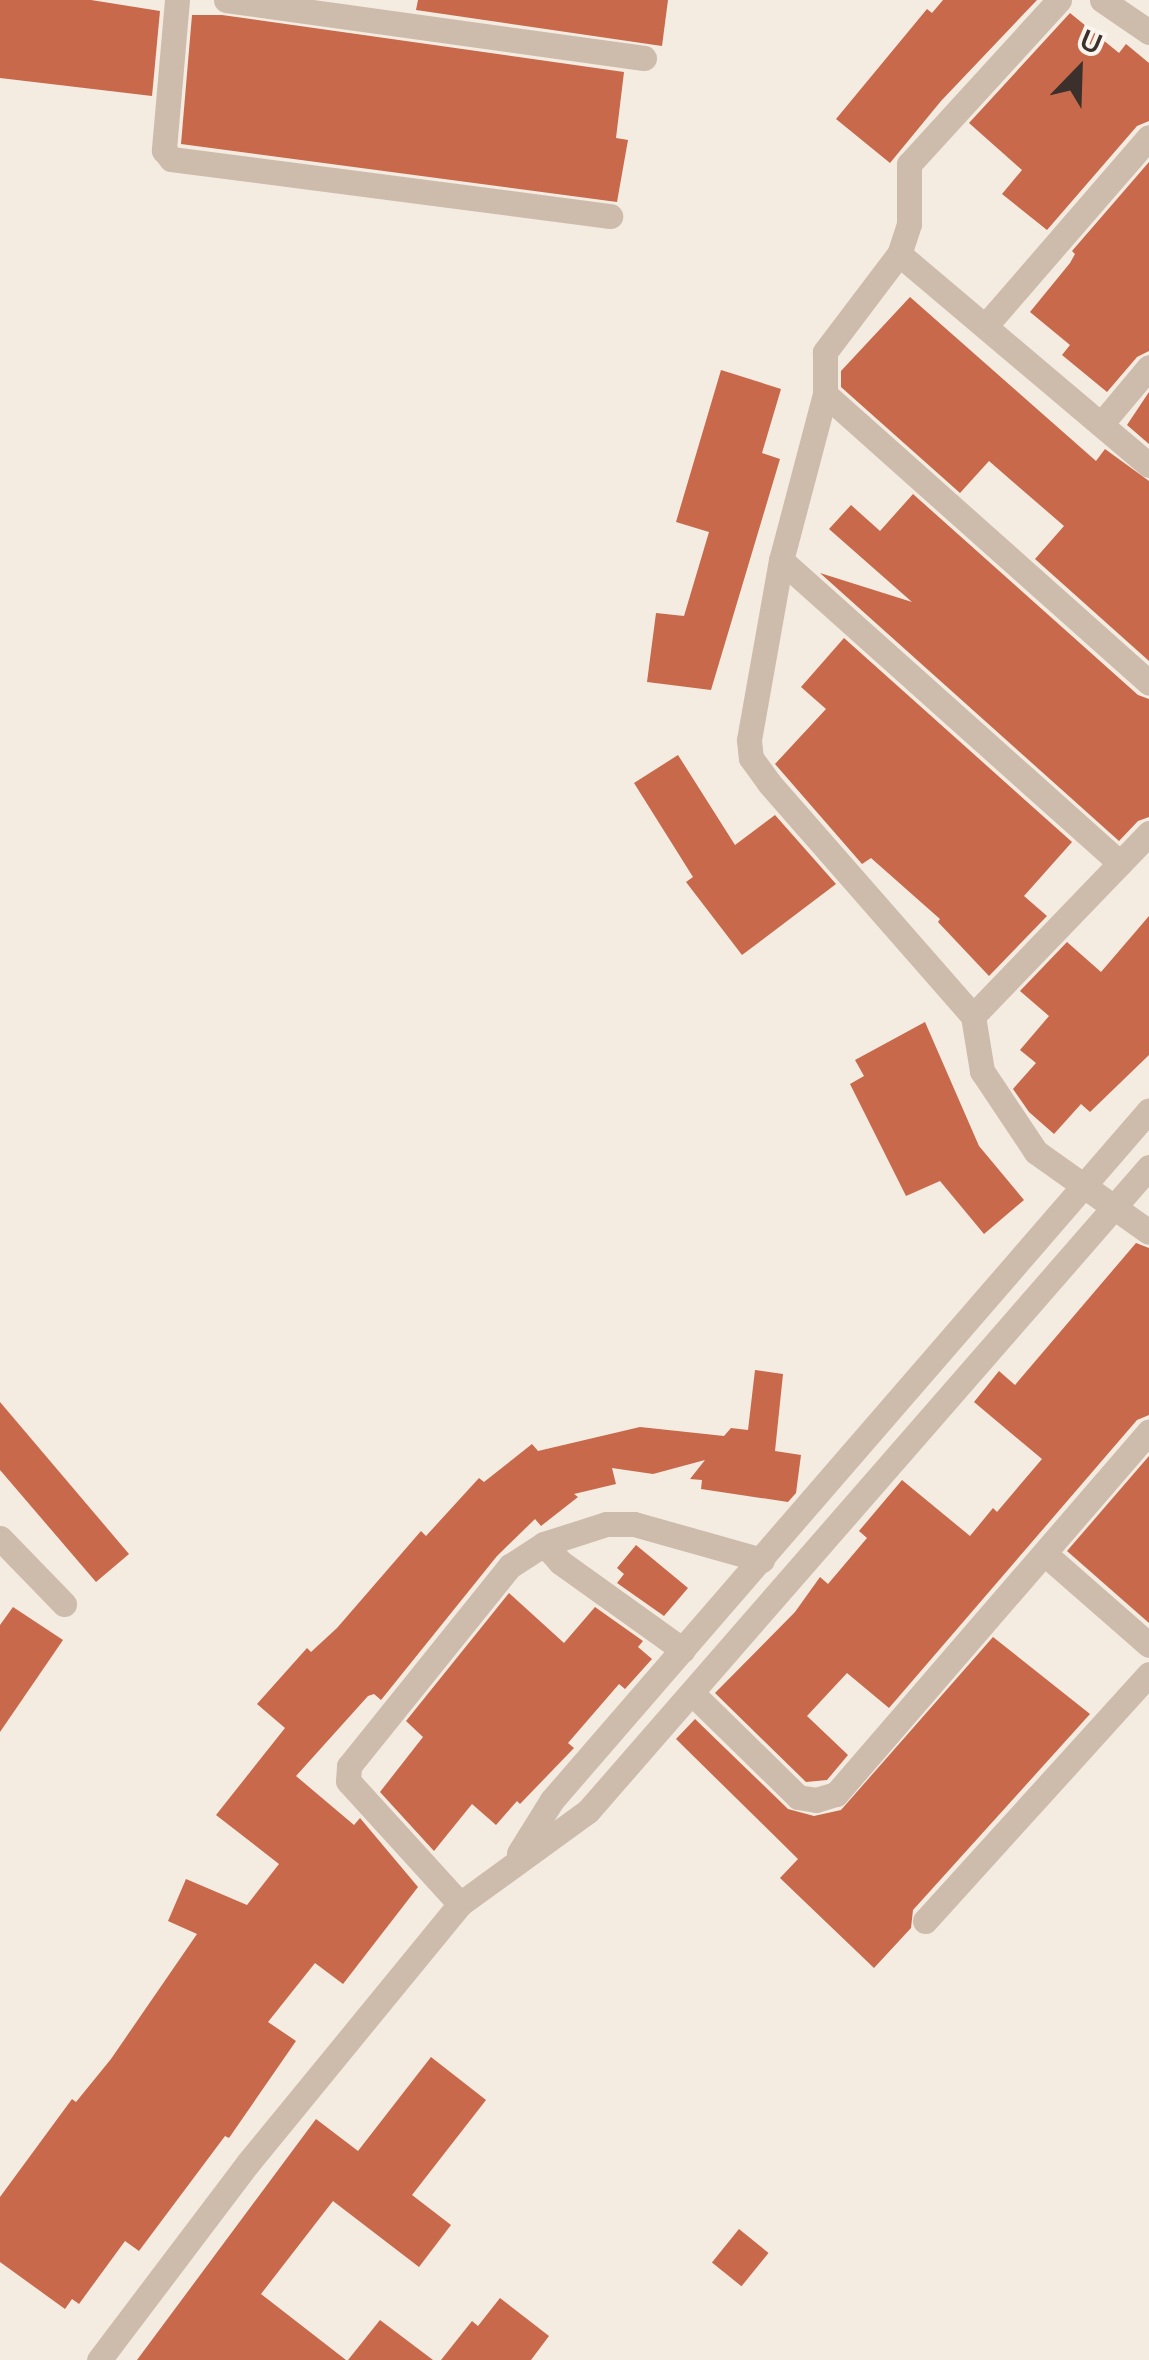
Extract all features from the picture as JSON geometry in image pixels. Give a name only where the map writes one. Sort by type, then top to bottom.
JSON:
[{"type":"street","points":[[177,0],[164,150],[171,159],[610,216]]},
{"type":"street","points":[[226,0],[379,10],[644,58]]},
{"type":"street","points":[[1060,0],[909,164],[909,224],[899,254],[825,352],[825,394],[780,560],[749,740],[751,758],[973,1016],[982,1071],[1036,1152],[1149,1232]]},
{"type":"street","points":[[1102,0],[1139,17]]},
{"type":"street","points":[[986,324],[1149,137]]},
{"type":"street","points":[[899,254],[1149,465]]},
{"type":"street","points":[[1102,423],[1149,367]]},
{"type":"street","points":[[825,394],[1149,683]]},
{"type":"street","points":[[780,560],[1120,863]]},
{"type":"street","points":[[973,1016],[1149,832]]},
{"type":"street","points":[[511,1866],[552,1800],[1149,1110]]},
{"type":"street","points":[[99,2360],[248,2163],[460,1904],[588,1811],[694,1694],[1149,1167]]},
{"type":"street","points":[[694,1694],[798,1796],[816,1800],[836,1794],[1149,1431]]},
{"type":"street","points":[[460,1904],[348,1781],[350,1766],[510,1566],[544,1544],[606,1524],[634,1524],[762,1560]]},
{"type":"street","points":[[544,1544],[560,1562],[682,1650]]},
{"type":"street","points":[[3,1549],[64,1604]]},
{"type":"street","points":[[1045,1554],[1149,1646]]},
{"type":"street","points":[[925,1921],[1149,1674]]},
{"type":"building","points":[[0,0],[91,0],[160,11],[152,96],[0,78]]},
{"type":"building","points":[[418,0],[668,0],[662,46],[416,10]]},
{"type":"building","points":[[943,0],[1037,0],[941,101],[890,163],[836,119],[927,9],[932,13]]},
{"type":"building","points":[[1070,13],[1119,53],[1126,44],[1149,63],[1149,121],[1137,126],[1047,230],[1002,194],[1022,170],[969,123]]},
{"type":"building","points":[[192,15],[222,15],[624,72],[616,138],[628,140],[617,202],[181,144]]},
{"type":"building","points":[[1149,162],[1149,351],[1137,357],[1107,392],[1062,355],[1070,345],[1030,312],[1070,263],[1075,254],[1072,251]]},
{"type":"building","points":[[910,297],[1096,461],[1105,449],[1149,481],[1149,661],[1035,559],[1064,526],[989,461],[960,493],[841,387],[841,371]]},
{"type":"building","points":[[721,370],[781,389],[762,453],[780,459],[711,690],[647,682],[656,613],[684,616],[709,532],[676,522]]},
{"type":"building","points":[[1149,392],[1149,444],[1127,425]]},
{"type":"building","points":[[913,494],[1138,695],[1149,699],[1149,817],[1138,821],[1119,841],[820,573],[912,602],[829,529],[851,505],[880,531]]},
{"type":"building","points":[[844,638],[1072,842],[1024,896],[1047,916],[989,976],[938,922],[940,919],[871,858],[862,864],[775,764],[826,709],[801,687]]},
{"type":"building","points":[[678,755],[735,845],[775,815],[836,884],[742,955],[686,882],[693,877],[634,783]]},
{"type":"building","points":[[1149,916],[1149,1055],[1090,1112],[1081,1104],[1054,1134],[1029,1112],[1013,1089],[1036,1063],[1020,1050],[1049,1016],[1020,991],[1067,942],[1101,972]]},
{"type":"building","points":[[925,1022],[979,1146],[1024,1200],[984,1234],[940,1181],[906,1196],[850,1084],[864,1076],[855,1060]]},
{"type":"building","points":[[1136,1243],[1149,1248],[1149,1415],[1137,1420],[889,1708],[847,1673],[807,1716],[848,1755],[827,1780],[806,1782],[715,1693],[795,1612],[820,1577],[828,1584],[867,1538],[859,1531],[902,1480],[970,1536],[993,1508],[997,1512],[1042,1459],[974,1402],[999,1371],[1015,1385]]},
{"type":"building","points":[[755,1370],[783,1374],[775,1451],[801,1455],[796,1493],[788,1502],[701,1489],[702,1480],[690,1479],[705,1460],[653,1474],[612,1468],[616,1484],[574,1494],[578,1497],[541,1526],[535,1519],[497,1556],[381,1700],[374,1694],[368,1696],[296,1776],[354,1825],[360,1818],[418,1887],[343,1984],[315,1963],[268,2022],[296,2041],[229,2138],[225,2136],[139,2251],[125,2241],[79,2304],[72,2299],[65,2309],[0,2262],[0,2197],[72,2099],[76,2102],[111,2059],[197,1934],[168,1921],[186,1879],[247,1905],[279,1864],[216,1815],[285,1728],[257,1704],[307,1648],[311,1652],[337,1628],[421,1531],[426,1536],[479,1478],[484,1482],[532,1444],[538,1451],[640,1427],[724,1436],[731,1428],[748,1430]]},
{"type":"building","points":[[0,1402],[129,1554],[96,1582],[0,1470]]},
{"type":"building","points":[[1149,1456],[1149,1623],[1067,1551]]},
{"type":"building","points":[[636,1545],[688,1588],[664,1616],[617,1583],[624,1574],[617,1568]]},
{"type":"building","points":[[509,1593],[564,1643],[595,1607],[643,1641],[638,1647],[652,1659],[625,1689],[619,1684],[568,1743],[574,1748],[520,1804],[517,1801],[496,1825],[472,1804],[434,1851],[380,1792],[423,1737],[406,1721]]},
{"type":"building","points":[[13,1607],[63,1640],[0,1732],[0,1625]]},
{"type":"building","points":[[993,1637],[1090,1714],[913,1910],[911,1928],[874,1968],[780,1878],[798,1859],[676,1739],[695,1719],[788,1809],[814,1816],[841,1810]]},
{"type":"building","points":[[431,2057],[486,2100],[412,2195],[451,2225],[419,2267],[333,2201],[261,2294],[346,2360],[137,2360],[316,2119],[358,2151]]},
{"type":"building","points":[[739,2229],[769,2253],[741,2286],[712,2262]]},
{"type":"building","points":[[500,2298],[549,2336],[531,2360],[441,2360],[472,2321],[478,2326]]},
{"type":"building","points":[[380,2320],[433,2360],[348,2360]]}]
